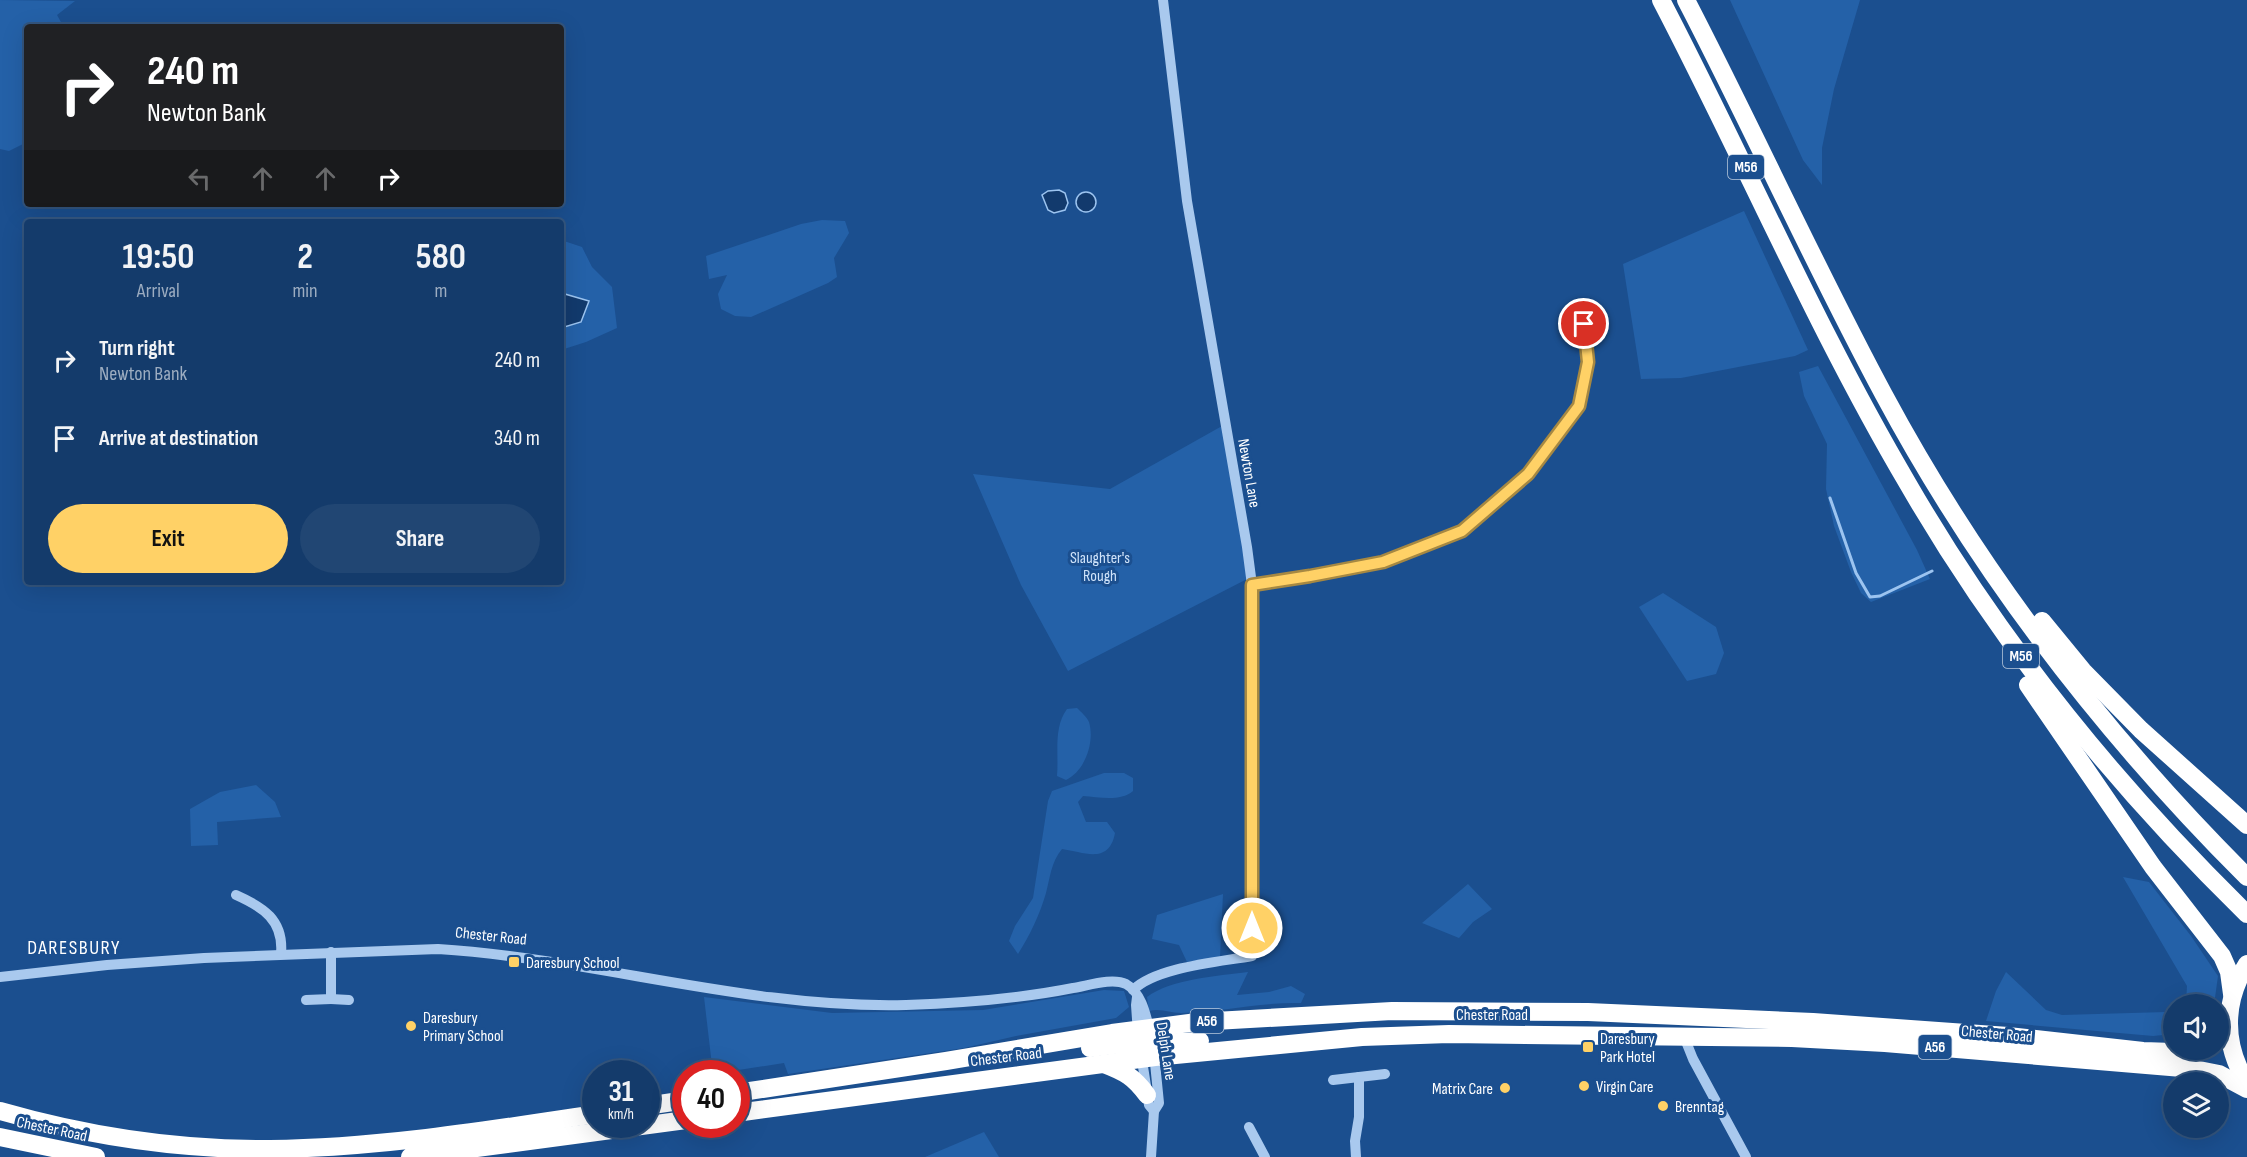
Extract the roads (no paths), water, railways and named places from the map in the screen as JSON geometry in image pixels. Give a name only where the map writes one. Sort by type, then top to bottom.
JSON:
[{"type":"highway","name":"M56","points":[[1661,0],[1722,118],[1803,289],[1893,458],[1940,536],[2004,633],[2077,729],[2167,832],[2247,914]]},
{"type":"highway","name":"M56","points":[[1686,0],[1846,323],[1928,471],[2030,624],[2099,714],[2181,809],[2247,877]]},
{"type":"highway","points":[[1963,525],[1995,561],[2042,622],[2107,696],[2141,730],[2247,825]]},
{"type":"highway","points":[[1940,536],[1971,601],[1994,637],[2153,867],[2222,956],[2229,972],[2232,994]]},
{"type":"highway","points":[[2229,1003],[2247,964]]},
{"type":"highway","name":"Chester Road","points":[[750,1111],[1102,1064],[1146,1043],[1251,1017],[1392,1011],[1496,1010],[1813,1022],[1996,1035],[2163,1052]]},
{"type":"highway","name":"Chester Road","points":[[750,1091],[980,1055],[1146,1043],[1309,1041],[1449,1034],[1683,1036],[1885,1043],[2194,1069],[2219,1074],[2247,1089]]},
{"type":"highway","points":[[2229,1040],[2247,1083]]},
{"type":"highway","points":[[1102,1064],[1126,1073],[1136,1080],[1151,1103]]},
{"type":"highway","name":"Chester Road","points":[[0,1111],[33,1121],[122,1138],[211,1148],[269,1149],[374,1144],[582,1116]]},
{"type":"highway","points":[[410,1157],[672,1122]]},
{"type":"highway","name":"Chester Road","points":[[0,1137],[96,1157]]},
{"type":"street","name":"Newton Lane","points":[[1135,994],[1146,979],[1162,973],[1252,956],[1252,585],[1188,201],[1163,0]]},
{"type":"street","points":[[1252,585],[1383,562],[1462,531],[1528,474],[1579,406],[1588,362],[1581,306]]},
{"type":"street","points":[[236,894],[268,913],[280,935],[281,954]]},
{"type":"street","name":"Chester Road","points":[[0,977],[107,964],[281,954],[438,949],[473,951],[835,1004],[906,1005],[1017,998],[1115,982],[1126,984],[1135,994]]},
{"type":"street","points":[[331,952],[331,999]]},
{"type":"street","name":"Delph Lane","points":[[1135,994],[1159,1103],[1151,1103]]},
{"type":"street","points":[[306,1000],[349,1000]]},
{"type":"street","points":[[1683,1016],[1683,1036],[1693,1059],[1746,1157]]},
{"type":"street","name":"Delph Lane","points":[[1146,1043],[1151,1103],[1151,1157]]},
{"type":"street","points":[[1333,1080],[1385,1074]]},
{"type":"street","points":[[1356,1157],[1359,1077]]},
{"type":"street","points":[[1250,1127],[1265,1157]]},
{"type":"waterway","points":[[1830,498],[1856,573],[1870,597],[1880,596],[1932,571]]},
{"type":"place","name":"Daresbury School","points":[[514,962]]},
{"type":"place","name":"Daresbury Primary School","points":[[411,1026]]},
{"type":"place","name":"Daresbury Park Hotel","points":[[1588,1047]]},
{"type":"place","name":"Virgin Care","points":[[1584,1086]]},
{"type":"place","name":"Matrix Care","points":[[1505,1088]]},
{"type":"place","name":"Brenntag","points":[[1663,1106]]},
{"type":"district","name":"DARESBURY","points":[[74,947]]},
{"type":"park label","name":"Slaughter's Rough","points":[[1100,566]]}]
